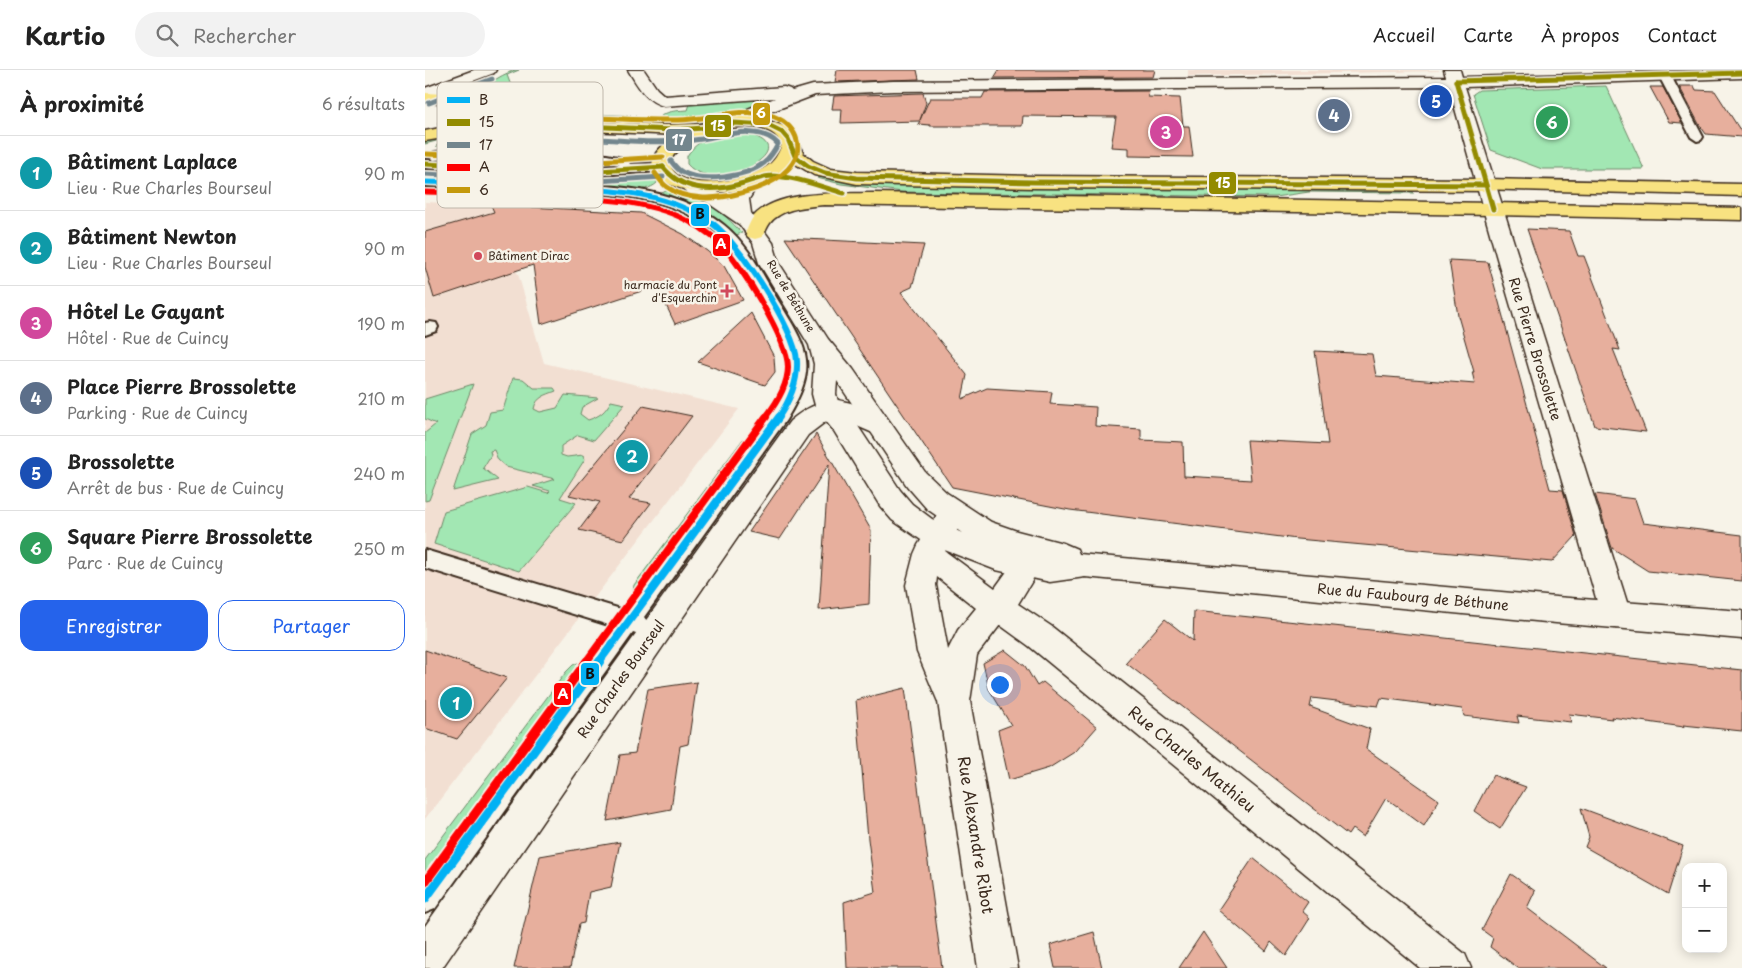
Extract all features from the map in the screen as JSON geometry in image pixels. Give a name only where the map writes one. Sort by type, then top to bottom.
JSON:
[{"type":"main road","points":[[603,127],[665,130],[705,128],[726,124],[755,123],[768,125],[786,139],[799,160],[812,168],[832,174],[857,178],[1034,182],[1486,185],[1742,190]]},
{"type":"main road","points":[[663,162],[679,140],[705,128]]},
{"type":"main road","points":[[425,136],[437,130]]},
{"type":"main road","points":[[603,135],[628,136],[651,141],[672,179],[691,186],[716,187],[757,178],[789,179],[836,192],[873,199]]},
{"type":"main road","points":[[757,178],[774,169],[784,160],[786,139]]},
{"type":"main road","points":[[751,227],[783,205],[799,202],[873,199],[1742,214]]},
{"type":"street","points":[[459,82],[488,70]]},
{"type":"street","points":[[636,70],[650,92],[659,100],[676,101],[813,90],[923,85],[1217,85],[1454,76],[1665,76],[1742,73]]},
{"type":"street","points":[[487,82],[505,71]]},
{"type":"street","name":"Rue Pierre Brossolette","points":[[1454,76],[1616,615]]},
{"type":"street","points":[[786,139],[782,120],[793,108],[819,96],[857,88]]},
{"type":"street","points":[[726,124],[773,104],[813,90]]},
{"type":"street","points":[[425,96],[437,91]]},
{"type":"street","points":[[734,97],[759,98],[773,104]]},
{"type":"street","name":"Rue de Béthune","points":[[757,178],[739,200],[739,207],[765,246],[769,264],[820,345],[845,374],[916,479],[937,502],[940,534]]},
{"type":"street","name":"Rue de Béthune","points":[[691,186],[718,201],[751,227]]},
{"type":"street","name":"Rue de Béthune","points":[[820,345],[826,364],[824,394],[828,409],[843,424],[895,505],[922,528],[940,534],[979,540]]},
{"type":"street","name":"Rue de Béthune","points":[[828,409],[847,410],[880,427]]},
{"type":"street","name":"Rue Charles Bourseul","points":[[425,959],[642,626],[799,428],[815,415],[828,409]]},
{"type":"street","name":"Rue Charles Mathieu","points":[[940,534],[997,607],[1040,636],[1451,968]]},
{"type":"street","name":"Rue Alexandre Ribot","points":[[940,534],[921,576],[921,585],[933,652],[954,702],[998,968]]},
{"type":"street","name":"Rue du Faubourg de Béthune","points":[[979,540],[1029,557],[1050,570],[1085,565],[1616,615],[1742,625]]},
{"type":"street","name":"Rue Alexandre Ribot","points":[[954,702],[957,668],[965,646],[971,636],[1015,585],[1029,557]]},
{"type":"lane","points":[[1665,76],[1697,137]]},
{"type":"lane","points":[[603,159],[640,166]]},
{"type":"lane","points":[[603,171],[663,162]]},
{"type":"lane","points":[[425,899],[642,626],[793,395],[799,372],[799,357],[794,341],[740,251],[720,228],[691,211],[655,198],[603,190]]},
{"type":"lane","points":[[603,196],[654,202],[691,211]]},
{"type":"lane","points":[[425,559],[642,626]]},
{"type":"shaded area","points":[[1188,70],[1439,70],[1439,71],[1188,76]]},
{"type":"shaded area","points":[[425,202],[437,203],[437,208],[492,208],[519,277],[544,363],[739,409],[425,819]]},
{"type":"green space","points":[[519,70],[507,75],[510,82],[492,82],[502,76]]},
{"type":"green space","points":[[1606,86],[1644,169],[1542,169],[1491,150],[1473,94],[1479,90]]},
{"type":"green space","points":[[756,101],[757,105],[718,119],[692,124],[651,126],[659,117],[667,113],[688,110],[690,104]]},
{"type":"green space","points":[[603,114],[636,116],[638,118],[632,125],[603,124]]},
{"type":"green space","points":[[742,133],[762,140],[768,149],[766,154],[752,166],[723,175],[702,174],[687,164],[687,156],[696,145],[708,138]]},
{"type":"green space","points":[[437,138],[437,141],[425,144],[425,141]]},
{"type":"green space","points":[[603,138],[622,139],[619,141],[603,140]]},
{"type":"green space","points":[[634,175],[656,179],[657,183],[645,189],[624,189],[604,186],[610,178]]},
{"type":"green space","points":[[818,177],[862,183],[1411,191],[1414,193],[1309,192],[1275,197],[903,192],[841,184]]},
{"type":"green space","points":[[666,191],[689,193],[699,197],[718,210],[742,233],[736,235],[728,227],[701,210],[660,194]]},
{"type":"green space","points":[[513,378],[523,379],[534,388],[554,388],[556,391],[542,397],[535,405],[534,409],[540,412],[557,408],[565,395],[598,398],[582,407],[580,414],[588,420],[602,413],[611,401],[625,404],[594,440],[578,435],[561,446],[561,455],[567,457],[583,455],[585,459],[560,498],[576,503],[519,571],[434,544],[444,511],[528,487],[548,493],[550,491],[533,486],[555,479],[506,467],[498,460],[494,450],[490,451],[491,455],[483,468],[498,480],[453,491],[472,434],[486,425],[490,412],[503,410]]},
{"type":"green space","points":[[473,384],[429,500],[425,501],[425,433],[436,424],[425,419],[425,399]]},
{"type":"green space","points":[[743,439],[751,441],[637,594],[633,591],[634,585]]},
{"type":"green space","points":[[582,661],[586,663],[425,880],[425,860],[566,672],[573,665]]},
{"type":"building","points":[[837,70],[917,70],[919,79],[835,82]]},
{"type":"building","points":[[999,70],[1155,70],[1153,77],[994,78]]},
{"type":"building","points":[[1679,86],[1694,86],[1696,90],[1715,91],[1742,133],[1742,137],[1706,134]]},
{"type":"building","points":[[1650,87],[1663,87],[1682,123],[1669,122]]},
{"type":"building","points":[[1149,91],[1148,97],[1180,98],[1183,126],[1189,126],[1193,157],[1129,156],[1129,148],[1111,147],[1116,117],[1023,116],[1022,126],[930,126],[918,124],[920,121],[841,123],[842,109],[832,109],[834,96],[923,93],[926,103],[920,120],[930,98],[982,98],[985,92]]},
{"type":"building","points":[[492,208],[547,208],[641,213],[683,234],[707,251],[724,266],[743,300],[675,324],[657,286],[541,324],[533,265],[434,298],[425,267],[425,232],[494,212]]},
{"type":"building","points":[[1527,229],[1569,231],[1578,256],[1584,256],[1620,350],[1613,349],[1646,432],[1595,426]]},
{"type":"building","points":[[785,238],[924,245],[912,287],[901,292],[967,375],[962,399],[987,388],[1052,392],[1050,404],[1096,407],[1095,426],[1141,429],[1141,440],[1183,442],[1184,476],[1251,480],[1247,440],[1328,444],[1315,351],[1372,354],[1376,376],[1475,384],[1472,372],[1474,372],[1458,316],[1449,260],[1488,262],[1550,489],[1563,490],[1576,536],[1552,562],[1297,539],[1070,510],[952,487]]},
{"type":"building","points":[[751,313],[774,357],[775,372],[765,385],[698,362]]},
{"type":"building","points":[[643,406],[692,416],[629,499],[651,503],[623,540],[579,530],[600,502],[569,495]]},
{"type":"building","points":[[816,434],[871,530],[869,604],[819,610],[829,464],[780,539],[749,532]]},
{"type":"building","points":[[1595,494],[1635,499],[1643,523],[1742,535],[1742,581],[1648,571],[1612,548]]},
{"type":"building","points":[[1194,611],[1742,670],[1742,731],[1683,725],[1684,727],[1611,717],[1612,719],[1569,714],[1571,722],[1517,716],[1519,723],[1464,716],[1462,709],[1381,698],[1378,706],[1312,698],[1310,707],[1370,729],[1366,749],[1439,800],[1424,826],[1386,798],[1363,837],[1352,829],[1348,835],[1126,663],[1165,619],[1193,641]]},
{"type":"building","points":[[425,650],[507,678],[457,739],[425,728]]},
{"type":"building","points":[[1005,650],[1025,666],[1037,686],[1043,682],[1097,727],[1076,751],[1049,768],[1009,780],[998,730],[1011,725],[989,689],[983,663]]},
{"type":"building","points":[[697,682],[688,744],[680,746],[671,809],[607,821],[620,755],[635,753],[648,689]]},
{"type":"building","points":[[905,688],[942,968],[847,968],[844,902],[875,892],[868,839],[856,700]]},
{"type":"building","points":[[1493,775],[1526,787],[1500,829],[1474,811]]},
{"type":"building","points":[[1581,808],[1683,846],[1668,894],[1585,847],[1589,837]]},
{"type":"building","points":[[620,842],[611,887],[589,892],[584,923],[579,924],[570,968],[514,968],[540,856]]},
{"type":"building","points":[[1253,858],[1308,902],[1302,911],[1310,918],[1286,956],[1271,942],[1266,951],[1218,910]]},
{"type":"building","points":[[1511,874],[1535,891],[1527,908],[1606,968],[1518,968],[1490,947],[1493,938],[1482,930]]},
{"type":"building","points":[[1094,932],[1102,968],[1055,968],[1050,945]]},
{"type":"building","points":[[1203,932],[1227,968],[1179,968]]},
{"type":"transit line","name":"15","points":[[1456,81],[1742,73]]},
{"type":"transit line","name":"17","points":[[484,82],[492,79]]},
{"type":"transit line","name":"15","points":[[1456,81],[1493,209]]},
{"type":"transit line","name":"17","points":[[429,103],[437,100]]},
{"type":"transit line","name":"6","points":[[603,119],[682,120],[736,113],[758,113],[778,118],[786,123],[797,136],[799,144],[795,161],[788,169],[763,186],[737,194],[706,198],[686,195],[668,188],[655,173]]},
{"type":"transit line","name":"15","points":[[603,127],[672,130],[705,128],[734,123],[768,125],[782,132],[788,139],[795,156],[808,166],[825,173],[857,178],[1034,182],[1486,185]]},
{"type":"transit line","name":"17","points":[[603,139],[691,140],[731,134],[755,133],[768,136],[778,144],[773,155],[763,164],[737,175],[722,177],[693,176],[682,172],[671,161]]},
{"type":"transit line","name":"6","points":[[426,154],[437,155]]},
{"type":"transit line","name":"6","points":[[603,161],[663,157]]},
{"type":"transit line","name":"15","points":[[425,164],[437,165]]},
{"type":"transit line","name":"15","points":[[603,171],[663,167]]},
{"type":"transit line","name":"15","points":[[663,167],[677,181],[696,187],[726,187],[773,176],[800,180],[844,193]]},
{"type":"transit line","name":"17","points":[[425,174],[437,175]]},
{"type":"transit line","name":"17","points":[[603,181],[663,177]]},
{"type":"transit line","name":"B","points":[[425,182],[437,182]]},
{"type":"transit line","name":"B","points":[[425,899],[780,415],[795,384],[798,371],[797,359],[789,334],[749,265],[728,237],[701,215],[681,205],[636,193],[603,190]]},
{"type":"transit line","name":"A","points":[[425,192],[437,192]]},
{"type":"transit line","name":"A","points":[[425,882],[772,409],[786,381],[787,358],[780,337],[741,270],[721,244],[694,223],[674,214],[653,207],[603,200]]},
{"type":"place","name":"Brossolette","points":[[1436,101]]},
{"type":"place","name":"Place Pierre Brossolette","points":[[1334,115]]},
{"type":"place","name":"Square Pierre Brossolette","points":[[1552,122]]},
{"type":"place","name":"Hôtel Le Gayant","points":[[1166,132]]},
{"type":"place","name":"Bâtiment Dirac","points":[[478,256]]},
{"type":"place","name":"harmacie du Pont d'Esquerchin","points":[[727,291]]},
{"type":"place","name":"Bâtiment Newton","points":[[632,456]]},
{"type":"place","name":"Bâtiment Laplace","points":[[456,703]]}]
